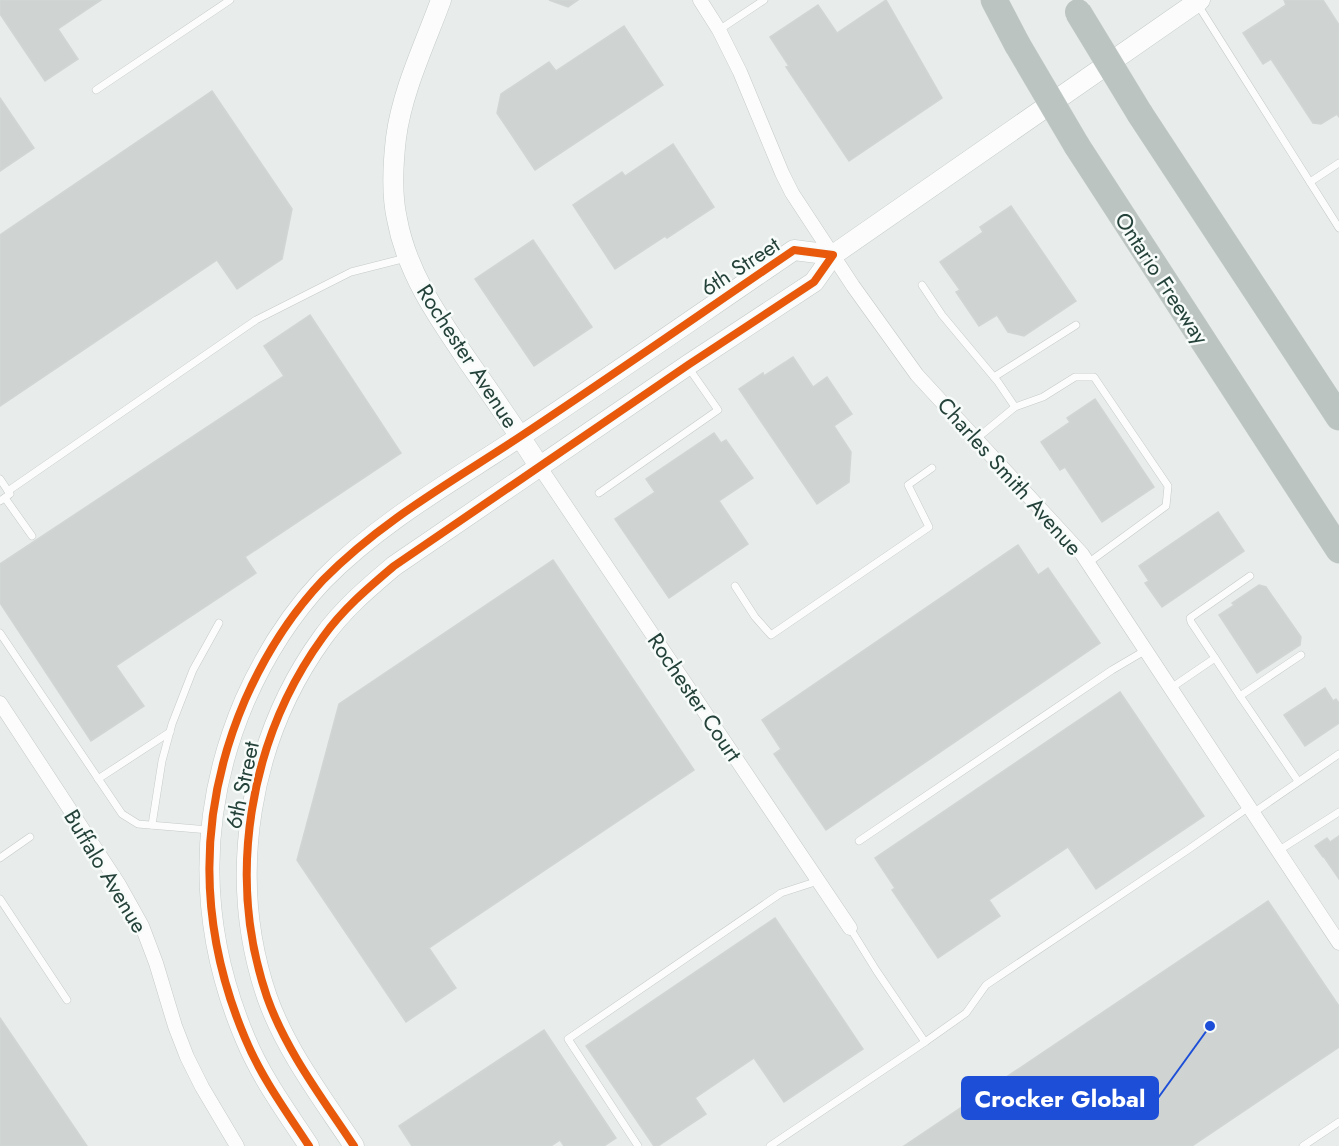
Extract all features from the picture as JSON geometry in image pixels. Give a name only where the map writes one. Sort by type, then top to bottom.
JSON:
[{"type":"highway","name":"Ontario Freeway","points":[[994,0],[1077,146],[1339,550]]},
{"type":"highway","points":[[1075,6],[1140,114],[1339,417]]},
{"type":"main road","name":"Rochester Avenue","points":[[441,0],[406,95],[396,137],[393,178],[396,219],[408,258],[425,295],[539,466]]},
{"type":"main road","name":"6th Street","points":[[354,1146],[290,1046],[268,998],[254,945],[247,884],[247,851],[256,786],[265,752],[286,700],[324,636],[351,603],[394,566],[687,365],[814,282],[833,255],[1197,1]]},
{"type":"main road","name":"6th Street","points":[[309,1146],[265,1080],[244,1038],[218,958],[212,918],[210,830],[223,763],[255,676],[295,614],[320,583],[379,530],[416,503],[520,436],[794,250],[833,255]]},
{"type":"street","name":"Charles Smith Avenue","points":[[700,0],[719,30],[740,72],[782,173],[806,215],[833,255],[917,375],[1082,554],[1339,943]]},
{"type":"street","name":"Rochester Court","points":[[539,466],[850,928]]},
{"type":"street","name":"Buffalo Avenue","points":[[0,703],[118,882],[137,917],[156,963],[187,1057],[201,1087],[237,1146]]},
{"type":"lane","points":[[96,90],[230,0]]},
{"type":"lane","points":[[719,30],[764,0]]},
{"type":"lane","points":[[1197,1],[1339,228]]},
{"type":"lane","points":[[1310,182],[1339,163]]},
{"type":"lane","points":[[4,497],[256,320],[351,272],[408,258]]},
{"type":"lane","points":[[922,285],[942,315],[994,377],[1015,407]]},
{"type":"lane","points":[[994,377],[1076,325]]},
{"type":"lane","points":[[598,493],[718,410],[687,365]]},
{"type":"lane","points":[[976,439],[1015,407],[1043,397],[1075,377],[1094,377],[1168,486],[1166,506],[1088,563]]},
{"type":"lane","points":[[735,586],[754,617],[771,635],[929,528],[908,485],[932,468]]},
{"type":"lane","points":[[0,479],[4,497],[32,536]]},
{"type":"lane","points":[[1250,576],[1190,618],[1239,696],[1298,782]]},
{"type":"lane","points":[[152,825],[162,761],[170,732],[193,670],[219,623]]},
{"type":"lane","points":[[0,633],[122,814],[138,824],[210,830]]},
{"type":"lane","points":[[859,841],[1100,678],[1146,650]]},
{"type":"lane","points":[[1239,696],[1301,655]]},
{"type":"lane","points":[[1171,688],[1215,658]]},
{"type":"lane","points":[[98,779],[170,732]]},
{"type":"lane","points":[[770,1146],[966,1012],[986,985],[1189,849],[1339,754]]},
{"type":"lane","points":[[1278,851],[1339,812]]},
{"type":"lane","points":[[0,858],[30,837]]},
{"type":"lane","points":[[638,1146],[568,1040],[781,893],[818,881]]},
{"type":"lane","points":[[0,899],[67,1000]]},
{"type":"lane","points":[[850,928],[925,1042]]},
{"type":"lane","points":[[1303,1146],[1339,1122]]},
{"type":"building","points":[[0,0],[101,0],[58,29],[78,59],[45,81],[0,14]]},
{"type":"building","points":[[549,0],[578,0],[568,7]]},
{"type":"building","points":[[886,0],[942,98],[849,161],[786,67],[789,66],[770,37],[818,5],[837,33]]},
{"type":"building","points":[[1284,0],[1323,0],[1339,25],[1339,117],[1337,114],[1321,124],[1313,123],[1271,59],[1263,64],[1243,33],[1286,5]]},
{"type":"building","points":[[624,26],[663,85],[535,170],[497,113],[501,94],[549,62],[556,71]]},
{"type":"building","points":[[212,91],[292,209],[282,259],[237,289],[217,260],[0,406],[0,235]]},
{"type":"building","points":[[0,98],[34,148],[0,171]]},
{"type":"building","points":[[673,144],[714,207],[615,269],[573,205],[622,172],[625,176]]},
{"type":"building","points":[[1011,206],[1076,301],[1024,336],[1008,332],[997,315],[979,326],[956,292],[960,290],[940,262],[983,232],[980,227]]},
{"type":"building","points":[[533,240],[592,327],[534,366],[475,279]]},
{"type":"building","points":[[310,315],[401,453],[245,557],[256,573],[116,666],[144,706],[91,741],[0,603],[0,564],[284,376],[264,346]]},
{"type":"building","points":[[793,357],[813,387],[827,377],[852,414],[834,426],[851,452],[849,482],[817,504],[739,389]]},
{"type":"building","points":[[1095,399],[1154,487],[1102,522],[1065,467],[1060,470],[1041,442],[1070,422],[1067,418]]},
{"type":"building","points":[[714,433],[721,443],[726,440],[753,478],[719,501],[748,544],[669,598],[615,519],[655,492],[646,479]]},
{"type":"building","points":[[1218,512],[1244,551],[1162,607],[1145,583],[1149,581],[1139,566]]},
{"type":"building","points":[[1018,545],[1038,575],[1048,568],[1100,643],[826,830],[774,754],[781,749],[762,720]]},
{"type":"building","points":[[553,560],[694,770],[429,948],[456,988],[406,1022],[297,860],[339,704]]},
{"type":"building","points":[[1259,585],[1266,587],[1301,637],[1300,645],[1257,673],[1219,615]]},
{"type":"building","points":[[1325,688],[1333,701],[1336,699],[1339,703],[1339,723],[1305,746],[1284,715]]},
{"type":"building","points":[[1120,692],[1204,816],[1096,889],[1068,847],[989,900],[1000,916],[938,958],[892,890],[895,888],[875,858]]},
{"type":"building","points":[[1339,836],[1339,879],[1315,846],[1327,838],[1330,842]]},
{"type":"building","points":[[1268,901],[1339,1006],[1339,1047],[1192,1146],[904,1146]]},
{"type":"building","points":[[775,918],[863,1049],[784,1102],[754,1058],[695,1098],[706,1114],[658,1146],[654,1146],[586,1046]]},
{"type":"building","points":[[0,1018],[87,1146],[0,1146]]},
{"type":"building","points":[[544,1030],[616,1138],[604,1146],[564,1146],[560,1140],[551,1146],[412,1146],[399,1126]]},
{"type":"cycle path","points":[[309,1146],[266,1080],[245,1038],[218,954],[212,912],[209,869],[218,784],[229,742],[245,700],[269,652],[300,607],[323,580],[393,520],[521,436],[794,250],[833,255],[814,282],[688,365],[394,566],[339,617],[323,637],[298,677],[277,719],[262,764],[252,810],[247,857],[248,904],[255,951],[267,997],[275,1017],[306,1074],[354,1146]]},
{"type":"place","name":"Crocker Global","points":[[1210,1026]]}]
